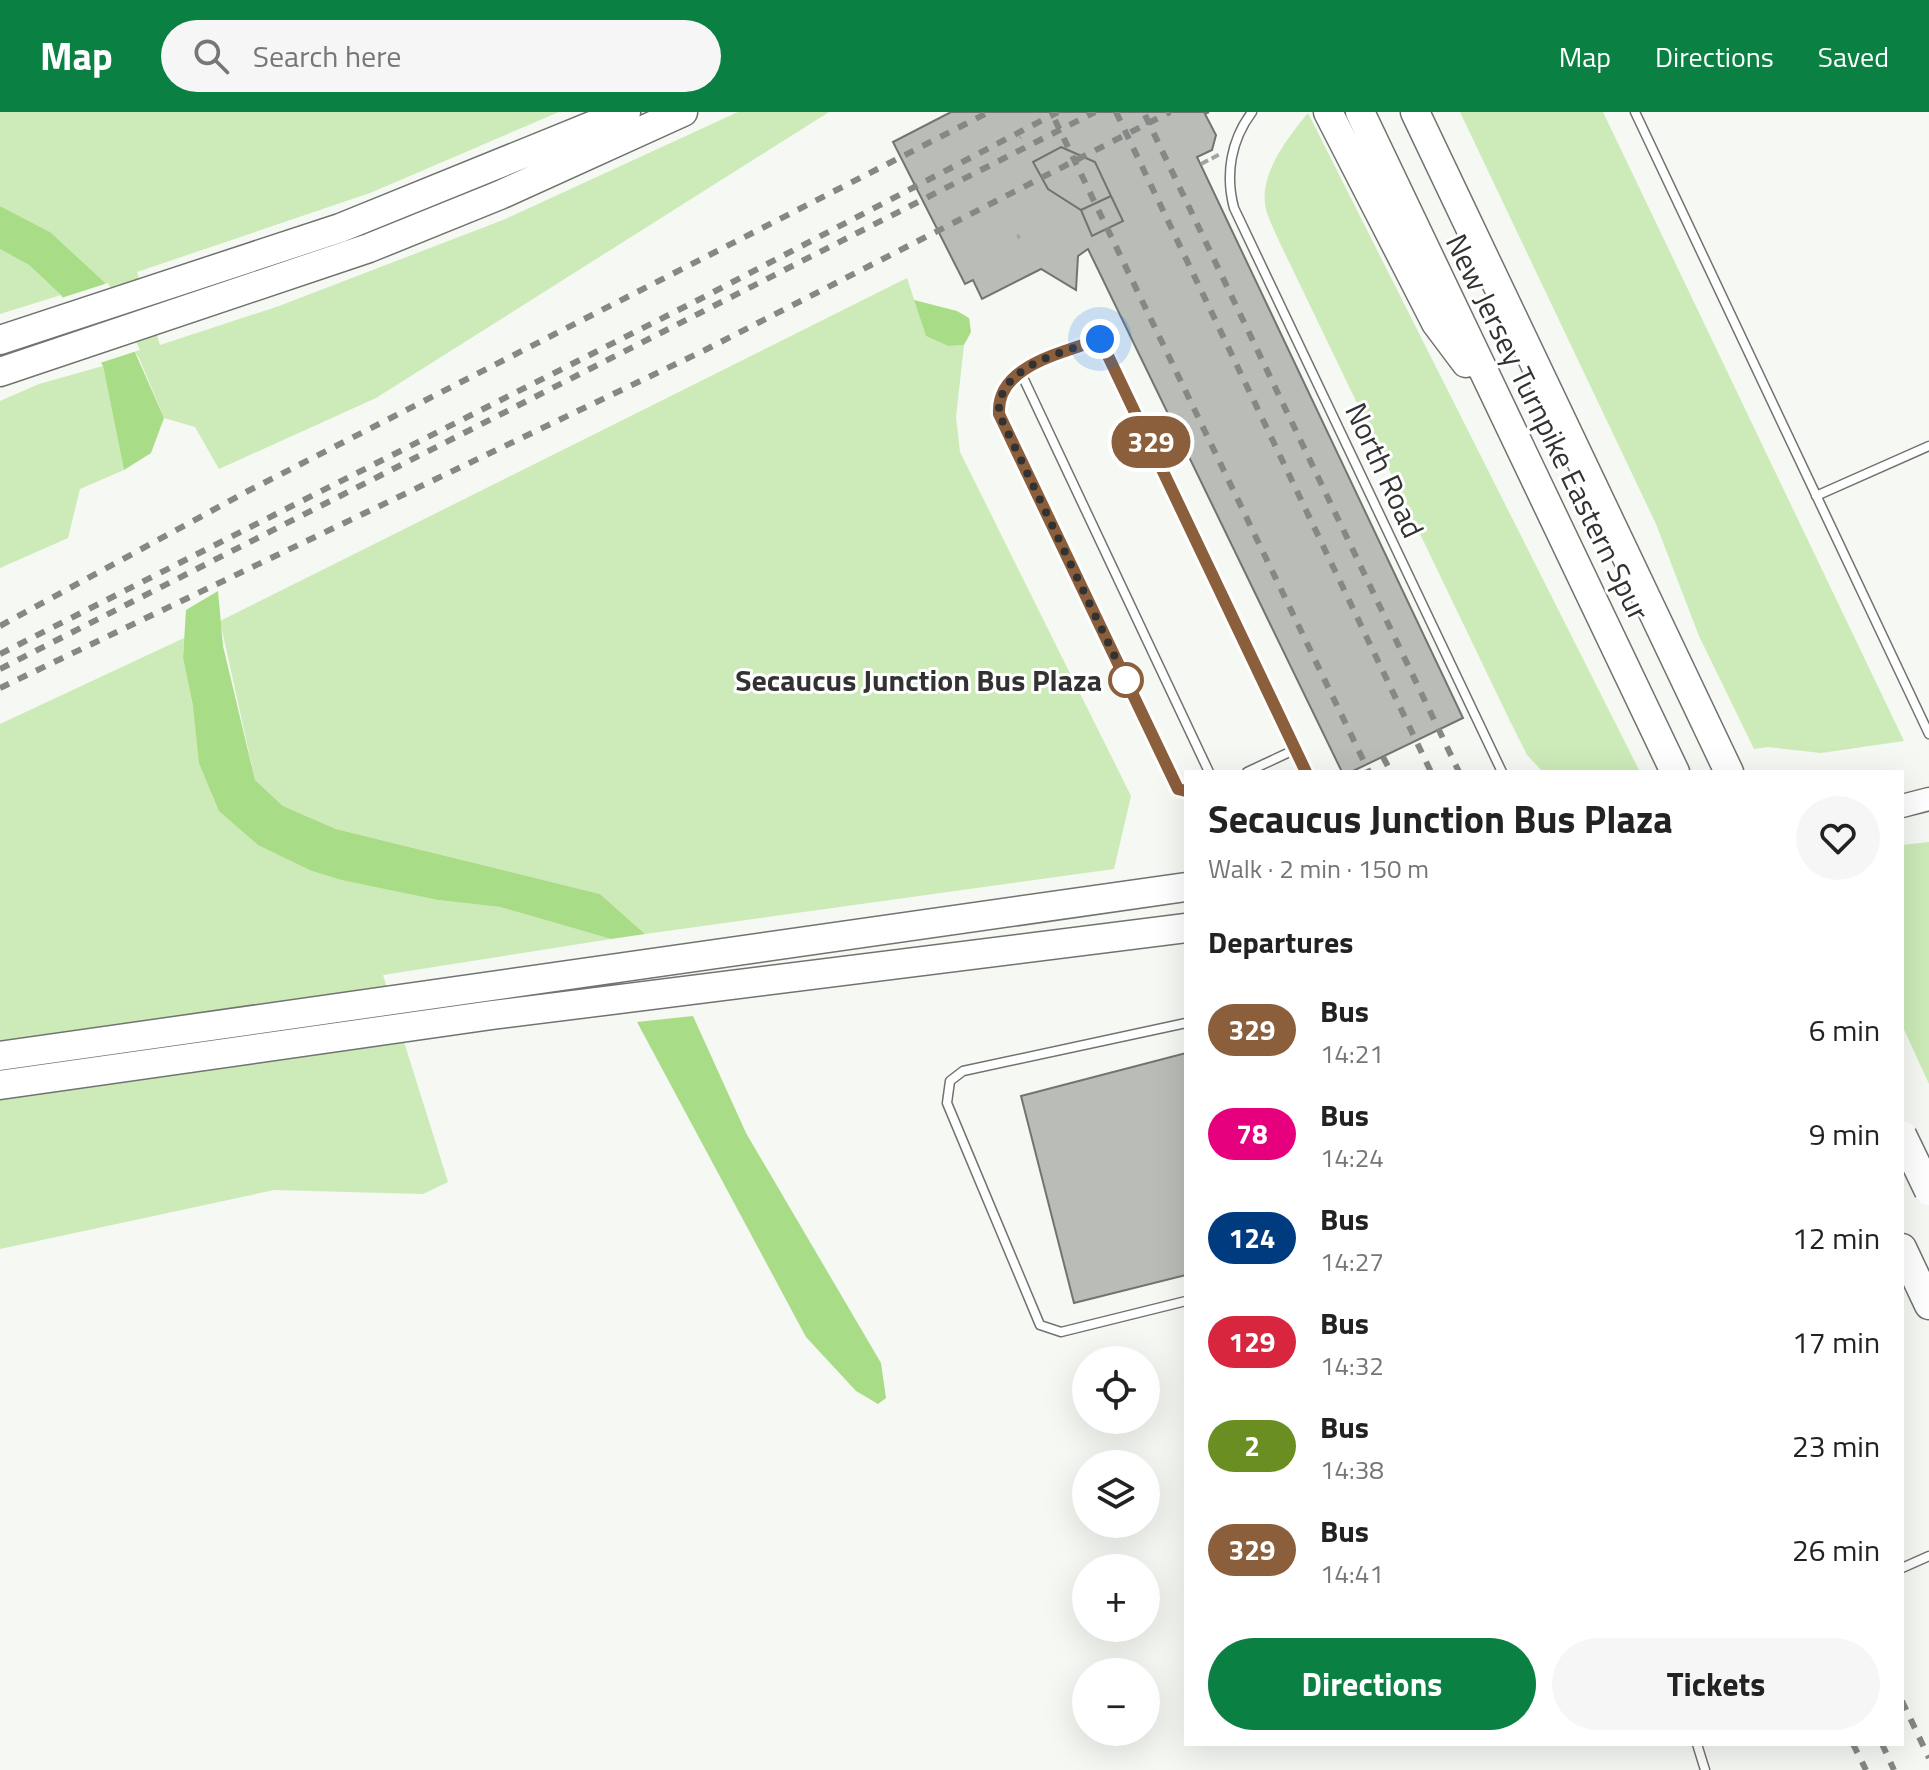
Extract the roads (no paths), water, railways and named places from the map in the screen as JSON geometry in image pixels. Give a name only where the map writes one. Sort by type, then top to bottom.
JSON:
[{"type":"highway","points":[[541,146],[604,112]]},
{"type":"highway","points":[[0,372],[49,355],[340,228],[626,112]]},
{"type":"highway","points":[[0,340],[41,328],[166,303],[318,267],[454,215],[683,112]]},
{"type":"highway","points":[[1328,112],[1436,323],[1508,420]]},
{"type":"highway","name":"New Jersey Turnpike Eastern Spur","points":[[1360,112],[1670,760]]},
{"type":"highway","name":"New Jersey Turnpike Eastern Spur","points":[[1415,112],[1728,770]]},
{"type":"highway","points":[[0,1056],[1184,887]]},
{"type":"highway","points":[[0,1085],[507,1013],[1184,928]]},
{"type":"highway","points":[[1904,1140],[1922,1183]]},
{"type":"highway","points":[[1904,1252],[1929,1305]]},
{"type":"main road","points":[[1904,796],[1929,797]]},
{"type":"main road","points":[[1904,805],[1929,797]]},
{"type":"lane","name":"North Road","points":[[1252,112],[1234,147],[1230,188],[1238,216],[1501,770]]},
{"type":"lane","points":[[1636,114],[1929,734]]},
{"type":"lane","points":[[1184,790],[1178,789],[999,414],[1006,382],[1020,371],[1100,339],[1304,770]]},
{"type":"lane","points":[[1020,371],[1208,770]]},
{"type":"lane","points":[[1816,496],[1929,446]]},
{"type":"lane","points":[[1263,769],[1294,750]]},
{"type":"lane","points":[[1184,1023],[963,1071],[950,1081],[947,1103],[1040,1325],[1061,1332],[1184,1301]]},
{"type":"lane","points":[[1922,1183],[1929,1171]]},
{"type":"lane","points":[[1904,1567],[1929,1556]]},
{"type":"lane","points":[[1698,1746],[1705,1770]]},
{"type":"railway","points":[[0,626],[248,491],[989,112]]},
{"type":"railway","points":[[0,654],[702,298],[1058,112]]},
{"type":"railway","points":[[0,669],[1095,112]]},
{"type":"railway","points":[[1116,112],[1430,770]]},
{"type":"railway","points":[[0,688],[705,350],[1170,112]]},
{"type":"railway","points":[[1145,115],[1458,770]]},
{"type":"railway","points":[[1055,120],[1368,770]]},
{"type":"railway","points":[[1383,757],[1390,770]]},
{"type":"railway","points":[[1904,1705],[1929,1758]]},
{"type":"railway","points":[[1854,1746],[1866,1770]]},
{"type":"railway","points":[[1883,1746],[1894,1770]]},
{"type":"place","name":"Secaucus Junction Bus Plaza","points":[[1126,680]]}]
